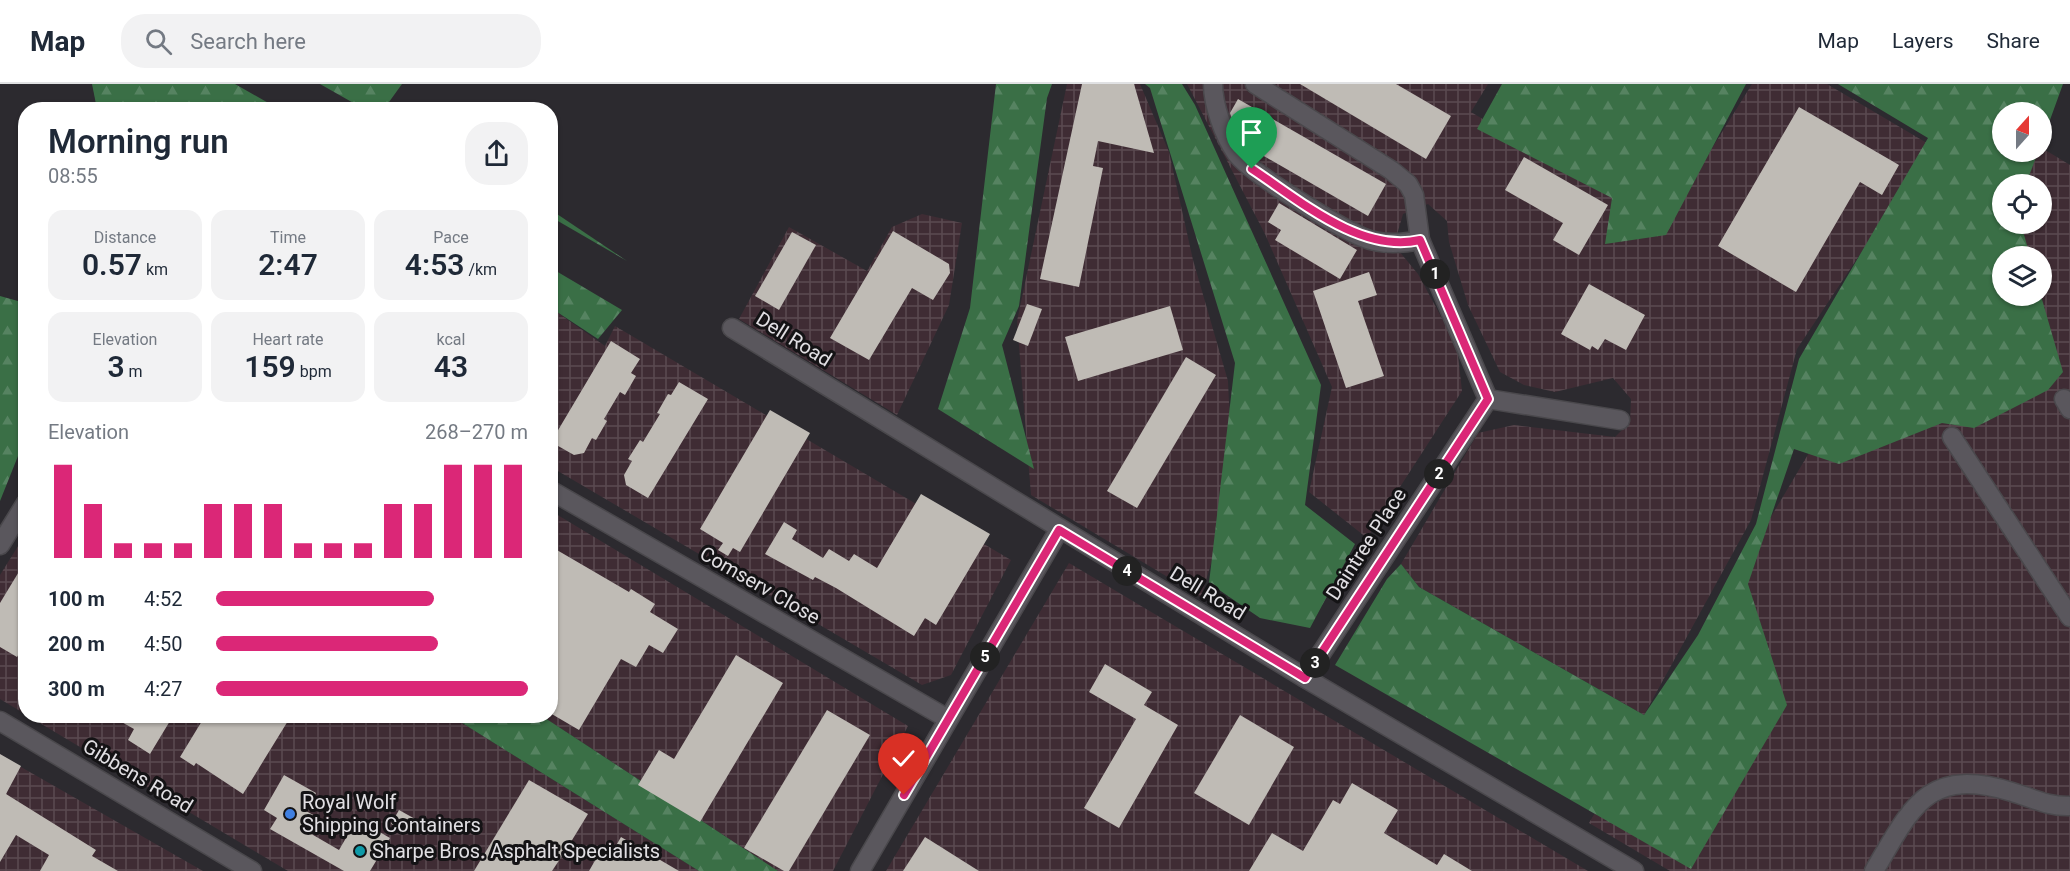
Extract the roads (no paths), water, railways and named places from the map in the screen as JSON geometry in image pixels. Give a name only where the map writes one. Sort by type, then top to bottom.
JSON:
[{"type":"street","points":[[1213,84],[1227,135],[1236,153],[1252,169],[1362,237],[1394,244],[1420,240]]},
{"type":"street","points":[[1255,84],[1391,170],[1408,184],[1418,208],[1420,240],[1488,399],[1620,420]]},
{"type":"street","name":"Dell Road","points":[[732,328],[1059,530],[1305,678],[1634,871]]},
{"type":"street","name":"Daintree Place","points":[[1305,678],[1488,399]]},
{"type":"street","points":[[1952,437],[2070,617]]},
{"type":"street","name":"Comserv Close","points":[[558,495],[948,719]]},
{"type":"street","points":[[0,545],[18,516]]},
{"type":"street","points":[[860,871],[1059,530]]},
{"type":"street","name":"Gibbens Road","points":[[0,721],[252,871]]},
{"type":"street","points":[[1874,871],[1916,803],[1936,790],[1953,783],[1978,784],[2046,804],[2070,806]]},
{"type":"place","name":"Royal Wolf Shipping Containers","points":[[290,814]]},
{"type":"place","name":"Sharpe Bros. Asphalt Specialists","points":[[360,851]]}]
